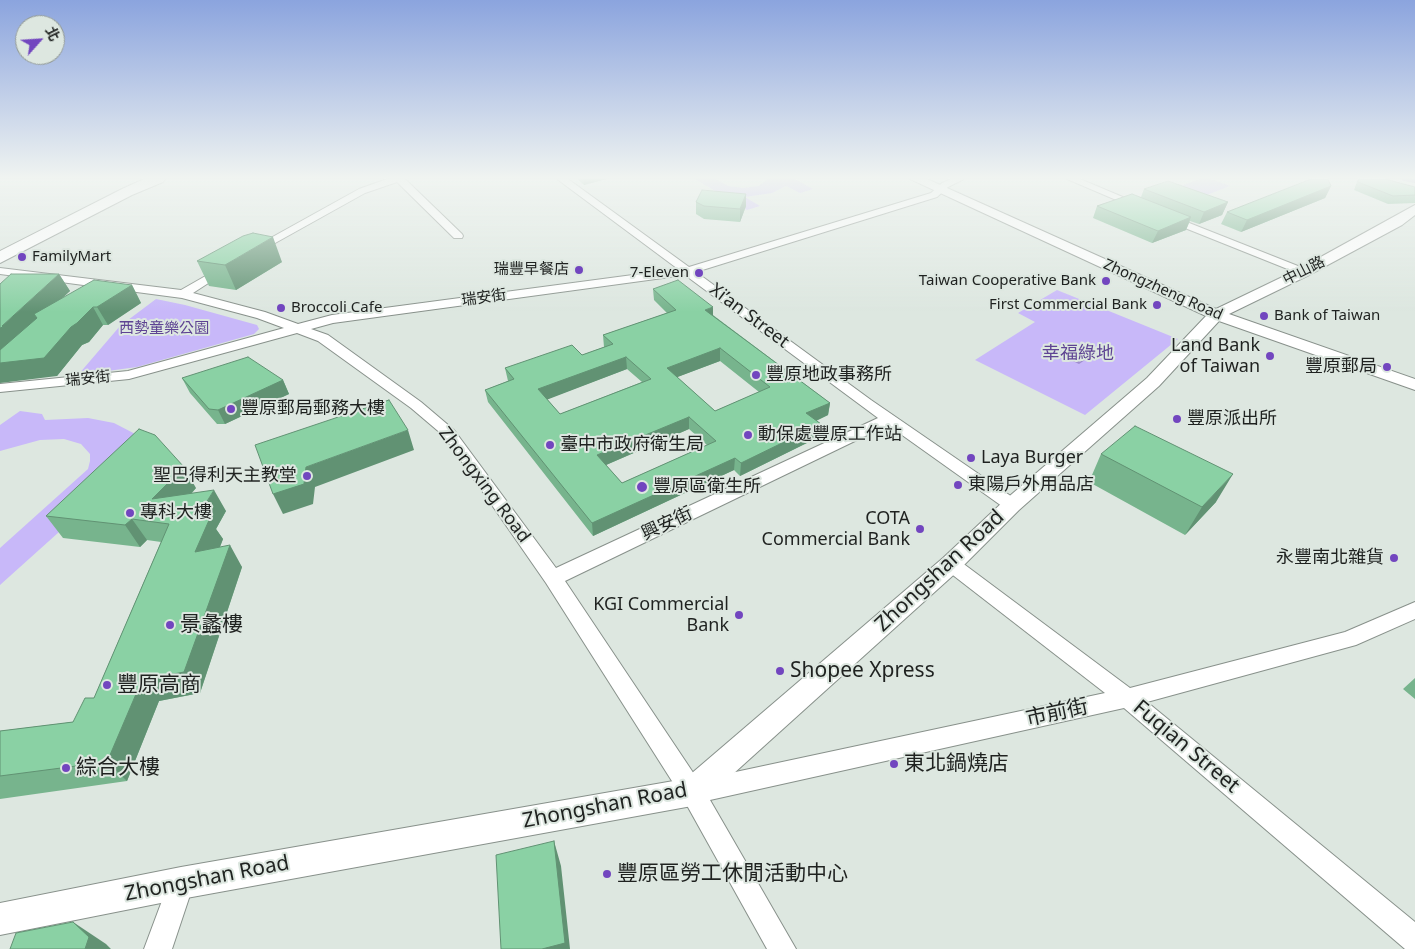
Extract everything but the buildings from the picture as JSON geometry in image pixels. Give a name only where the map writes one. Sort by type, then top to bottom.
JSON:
[{"type":"main road","points":[[0,244],[43,223]]},
{"type":"main road","points":[[0,258],[67,223]]},
{"type":"street","points":[[245,256],[304,223]]},
{"type":"street","points":[[445,223],[458,236]]},
{"type":"street","name":"Xi’an Street","points":[[621,223],[889,419],[1012,505]]},
{"type":"street","name":"瑞安街","points":[[0,388],[129,376],[332,319],[687,271],[843,223]]},
{"type":"street","name":"Zhongzheng Road","points":[[1013,223],[1216,315],[1415,385]]},
{"type":"street","points":[[1182,223],[1304,272]]},
{"type":"street","name":"中山路","points":[[1216,315],[1304,272],[1395,223]]},
{"type":"street","points":[[183,294],[231,264]]},
{"type":"street","name":"Zhongxing Road","points":[[0,270],[183,294],[261,315],[323,338],[449,432],[553,578],[692,792],[782,949]]},
{"type":"street","name":"Zhongshan Road","points":[[0,920],[181,883],[692,792],[951,564],[1012,505],[1153,382],[1216,315]]},
{"type":"street","name":"興安街","points":[[553,578],[889,419]]},
{"type":"street","name":"Fuqian Street","points":[[951,564],[1128,698],[1415,939]]},
{"type":"street","name":"市前街","points":[[692,792],[1128,698],[1349,639],[1415,610]]},
{"type":"street","points":[[158,949],[181,883]]},
{"type":"green space","name":"幸福綠地","points":[[1057,290],[1178,339],[1085,415],[975,360],[1035,322],[1018,313]]},
{"type":"green space","name":"西勢童樂公園","points":[[156,299],[257,325],[259,329],[254,334],[137,367],[78,375],[120,326]]},
{"type":"green space","points":[[20,411],[42,414],[45,420],[88,418],[114,423],[143,438],[147,453],[0,585],[0,548],[88,469],[90,461],[90,454],[81,444],[64,439],[40,440],[0,451],[0,425]]},
{"type":"shaded area","points":[[1069,346],[1091,356],[1079,364],[1058,354]]},
{"type":"place","name":"FamilyMart","points":[[22,257]]},
{"type":"place","name":"瑞豐早餐店","points":[[579,270]]},
{"type":"place","name":"7-Eleven","points":[[699,273]]},
{"type":"place","name":"Taiwan Cooperative Bank","points":[[1106,281]]},
{"type":"place","name":"First Commercial Bank","points":[[1157,305]]},
{"type":"place","name":"Broccoli Cafe","points":[[281,308]]},
{"type":"place","name":"Bank of Taiwan","points":[[1264,316]]},
{"type":"place","name":"Land Bank of Taiwan","points":[[1270,356]]},
{"type":"place","name":"豐原郵局","points":[[1387,367]]},
{"type":"place","name":"豐原地政事務所","points":[[756,375]]},
{"type":"place","name":"豐原郵局郵務大樓","points":[[231,409]]},
{"type":"place","name":"豐原派出所","points":[[1177,419]]},
{"type":"place","name":"動保處豐原工作站","points":[[748,435]]},
{"type":"place","name":"臺中市政府衛生局","points":[[550,445]]},
{"type":"place","name":"Laya Burger","points":[[971,458]]},
{"type":"place","name":"聖巴得利天主教堂","points":[[307,476]]},
{"type":"place","name":"東陽戶外用品店","points":[[958,485]]},
{"type":"place","name":"豐原區衛生所","points":[[642,487]]},
{"type":"place","name":"專科大樓","points":[[130,513]]},
{"type":"place","name":"COTA Commercial Bank","points":[[920,529]]},
{"type":"place","name":"永豐南北雜貨","points":[[1394,558]]},
{"type":"place","name":"KGI Commercial Bank","points":[[739,615]]},
{"type":"place","name":"景蠡樓","points":[[170,625]]},
{"type":"place","name":"Shopee Xpress","points":[[780,671]]},
{"type":"place","name":"豐原高商","points":[[107,685]]},
{"type":"place","name":"東北鍋燒店","points":[[894,764]]},
{"type":"place","name":"綜合大樓","points":[[66,768]]},
{"type":"place","name":"豐原區勞工休閒活動中心","points":[[607,874]]}]
